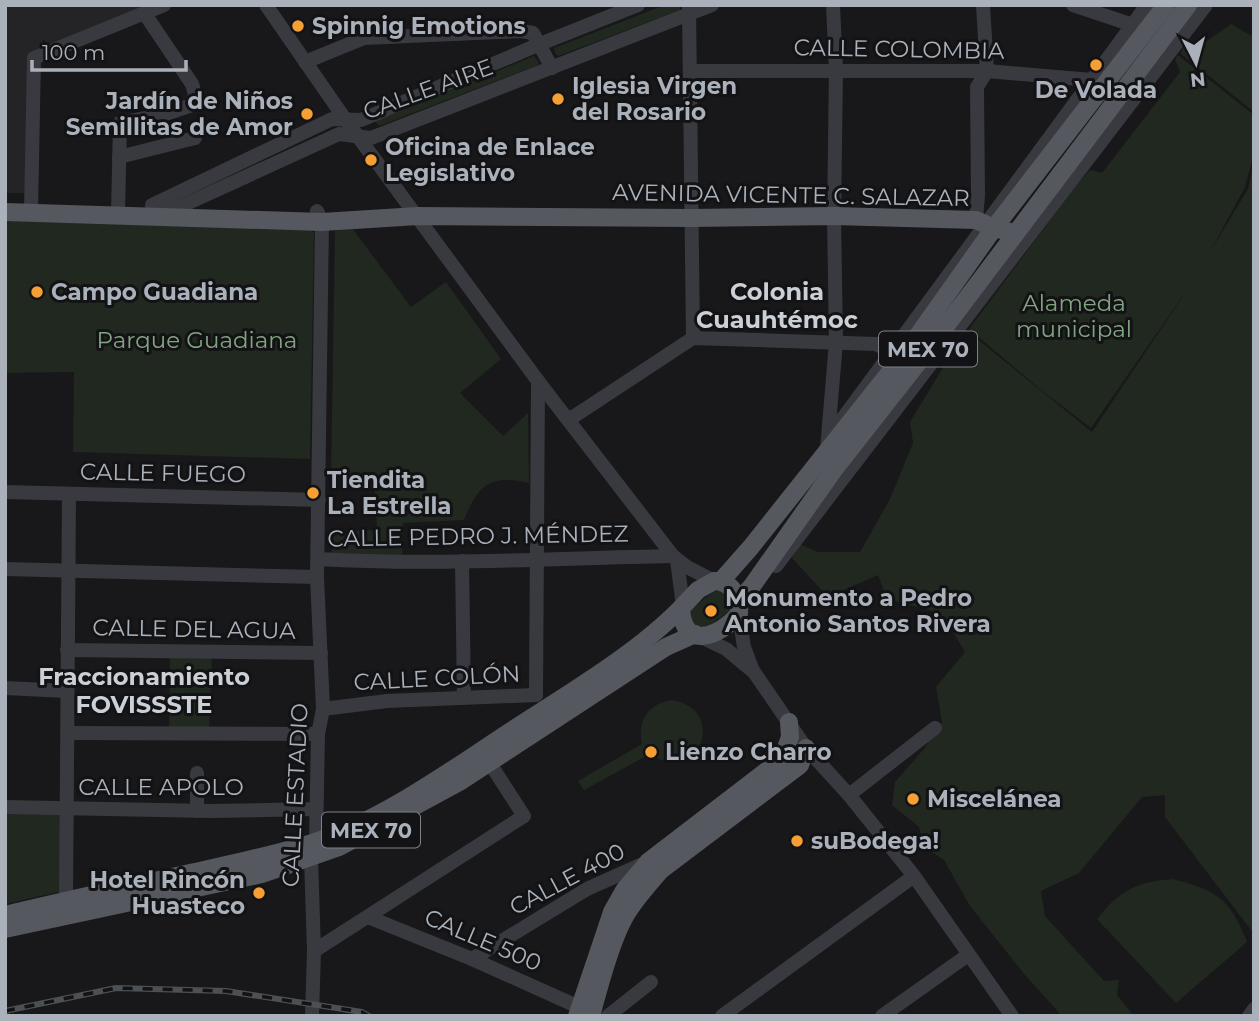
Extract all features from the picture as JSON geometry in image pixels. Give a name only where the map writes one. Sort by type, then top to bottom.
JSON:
[{"type":"main road","name":"MEX 70","points":[[5,915],[251,860],[339,847],[398,816],[489,762],[666,647],[698,636],[708,637],[724,629],[752,586],[827,454],[924,355],[1014,233],[1104,89],[1166,5]]},
{"type":"main road","name":"MEX 70","points":[[5,929],[262,874],[313,850],[451,770],[542,702],[651,636],[698,590],[715,580],[751,547],[909,348],[985,224],[1104,89],[1185,6]]},
{"type":"main road","name":"AVENIDA VICENTE C. SALAZAR","points":[[5,203],[31,207],[320,216]]},
{"type":"main road","name":"AVENIDA VICENTE C. SALAZAR","points":[[155,212],[182,206],[356,219],[418,216],[834,216],[985,224],[1014,233]]},
{"type":"main road","name":"AVENIDA VICENTE C. SALAZAR","points":[[5,212],[31,207]]},
{"type":"main road","points":[[715,580],[734,590],[739,607]]},
{"type":"main road","points":[[682,607],[683,623],[690,632],[698,636]]},
{"type":"main road","points":[[583,1013],[612,912],[625,889],[648,862],[782,759],[790,737],[789,722]]},
{"type":"main road","points":[[583,1013],[605,968],[625,915],[643,891],[661,870],[800,765],[806,748]]},
{"type":"street","points":[[31,207],[34,58],[164,5]]},
{"type":"street","points":[[266,5],[345,119],[538,381],[675,558],[715,580]]},
{"type":"street","name":"CALLE AIRE","points":[[155,212],[332,119],[361,120],[638,5]]},
{"type":"street","name":"CALLE AIRE","points":[[182,206],[339,134],[371,138],[552,68],[689,10],[712,5]]},
{"type":"street","points":[[827,454],[836,342],[836,70],[833,5]]},
{"type":"street","points":[[827,454],[891,352],[985,224],[978,195],[977,87],[987,71],[983,5]]},
{"type":"street","points":[[1073,5],[1133,25]]},
{"type":"street","points":[[1104,89],[1133,25],[1147,5]]},
{"type":"street","points":[[1012,1016],[914,876],[849,795],[806,748],[754,672],[744,647],[739,607],[769,575],[1206,5]]},
{"type":"street","points":[[689,10],[693,338]]},
{"type":"street","points":[[118,209],[120,123],[192,105],[195,94],[185,71],[145,14]]},
{"type":"street","points":[[305,62],[364,38],[522,31],[533,33],[552,68]]},
{"type":"street","name":"CALLE COLOMBIA","points":[[690,71],[987,71],[1104,89]]},
{"type":"street","points":[[119,158],[195,138]]},
{"type":"street","points":[[318,559],[320,216]]},
{"type":"street","points":[[570,419],[693,338],[876,344],[891,352]]},
{"type":"street","points":[[538,381],[542,702]]},
{"type":"street","name":"CALLE FUEGO","points":[[5,492],[319,500]]},
{"type":"street","points":[[66,901],[69,494]]},
{"type":"street","name":"CALLE PEDRO J. MÉNDEZ","points":[[5,569],[317,577],[318,559],[462,562],[539,558],[675,558]]},
{"type":"street","points":[[675,558],[682,607]]},
{"type":"street","points":[[462,562],[464,697]]},
{"type":"street","name":"CALLE ESTADIO","points":[[312,1016],[313,850],[318,734],[324,709],[317,577]]},
{"type":"street","points":[[698,636],[726,649],[754,672]]},
{"type":"street","name":"CALLE DEL AGUA","points":[[67,650],[321,653]]},
{"type":"street","points":[[5,688],[67,691]]},
{"type":"street","name":"CALLE COLÓN","points":[[324,709],[387,701],[464,697],[542,702]]},
{"type":"street","points":[[849,795],[935,728]]},
{"type":"street","points":[[68,733],[318,734]]},
{"type":"street","points":[[314,951],[524,816],[489,762]]},
{"type":"street","points":[[197,773],[197,811]]},
{"type":"street","name":"CALLE APOLO","points":[[5,807],[197,811],[316,809]]},
{"type":"street","name":"CALLE 400","points":[[472,959],[587,889],[648,862]]},
{"type":"street","points":[[722,1016],[914,876]]},
{"type":"street","name":"CALLE 500","points":[[368,917],[472,959],[583,1013]]},
{"type":"street","points":[[882,1016],[968,955]]},
{"type":"street","points":[[608,1016],[651,982]]},
{"type":"street","points":[[1250,1016],[1254,1009]]},
{"type":"shaded area","points":[[5,5],[152,5],[28,57],[27,193],[5,193]]},
{"type":"green space","points":[[665,5],[680,5],[680,10],[558,56],[555,53],[554,48]]},
{"type":"green space","points":[[1231,24],[1254,37],[1254,112],[1180,53],[1188,42],[1200,46]]},
{"type":"green space","name":"Alameda municipal","points":[[1178,55],[1254,115],[1254,153],[1245,187],[1210,252],[1248,189],[1254,163],[1254,934],[1165,817],[1165,795],[1142,797],[1079,873],[1041,891],[1045,916],[1104,981],[1119,980],[1117,995],[1134,1016],[1062,1016],[970,906],[944,860],[924,847],[919,827],[892,805],[895,782],[924,749],[942,722],[936,687],[965,652],[946,620],[929,610],[887,599],[878,575],[828,597],[792,558],[799,544],[818,552],[860,552],[890,499],[913,443],[910,422],[966,330],[1092,432],[1191,284],[1091,428],[969,329],[1075,187],[1090,170],[1102,173],[1180,72],[1175,59]]},
{"type":"green space","points":[[534,56],[538,65],[379,126],[375,121]]},
{"type":"green space","name":"Parque Guadiana","points":[[5,219],[308,227],[314,233],[310,459],[73,452],[74,372],[5,373]]},
{"type":"green space","points":[[352,228],[411,307],[446,282],[501,359],[460,393],[503,436],[528,413],[529,483],[504,480],[487,485],[475,498],[464,520],[403,523],[402,557],[332,554],[332,532],[377,530],[374,479],[331,475],[335,231]]},
{"type":"green space","points":[[723,589],[733,608],[706,628],[691,625],[689,611],[714,591]]},
{"type":"green space","points":[[170,654],[212,654],[209,731],[169,730]]},
{"type":"green space","points":[[670,700],[688,706],[699,716],[703,729],[701,742],[694,754],[683,761],[668,762],[650,754],[584,790],[578,781],[642,744],[641,728],[646,715],[662,702]]},
{"type":"green space","points":[[5,811],[63,814],[63,891],[5,904]]},
{"type":"green space","points":[[1172,879],[1200,887],[1220,898],[1241,927],[1247,942],[1176,1003],[1097,919],[1113,901],[1129,890]]},
{"type":"railway","points":[[5,1011],[116,988],[226,991],[362,1012],[369,1016]]},
{"type":"place","name":"Spinnig Emotions","points":[[298,26]]},
{"type":"place","name":"De Volada","points":[[1096,65]]},
{"type":"place","name":"Iglesia Virgen del Rosario","points":[[558,99]]},
{"type":"place","name":"Jardín de Niños Semillitas de Amor","points":[[307,114]]},
{"type":"place","name":"Oficina de Enlace Legislativo","points":[[371,160]]},
{"type":"place","name":"Campo Guadiana","points":[[37,292]]},
{"type":"place","name":"Tiendita La Estrella","points":[[313,493]]},
{"type":"place","name":"Monumento a Pedro Antonio Santos Rivera","points":[[711,611]]},
{"type":"place","name":"Lienzo Charro","points":[[651,752]]},
{"type":"place","name":"Miscelánea","points":[[913,799]]},
{"type":"place","name":"suBodega!","points":[[797,841]]},
{"type":"place","name":"Hotel Rincón Huasteco","points":[[259,893]]},
{"type":"district","name":"Colonia Cuauhtémoc","points":[[777,305]]},
{"type":"district","name":"Fraccionamiento FOVISSSTE","points":[[144,690]]}]
